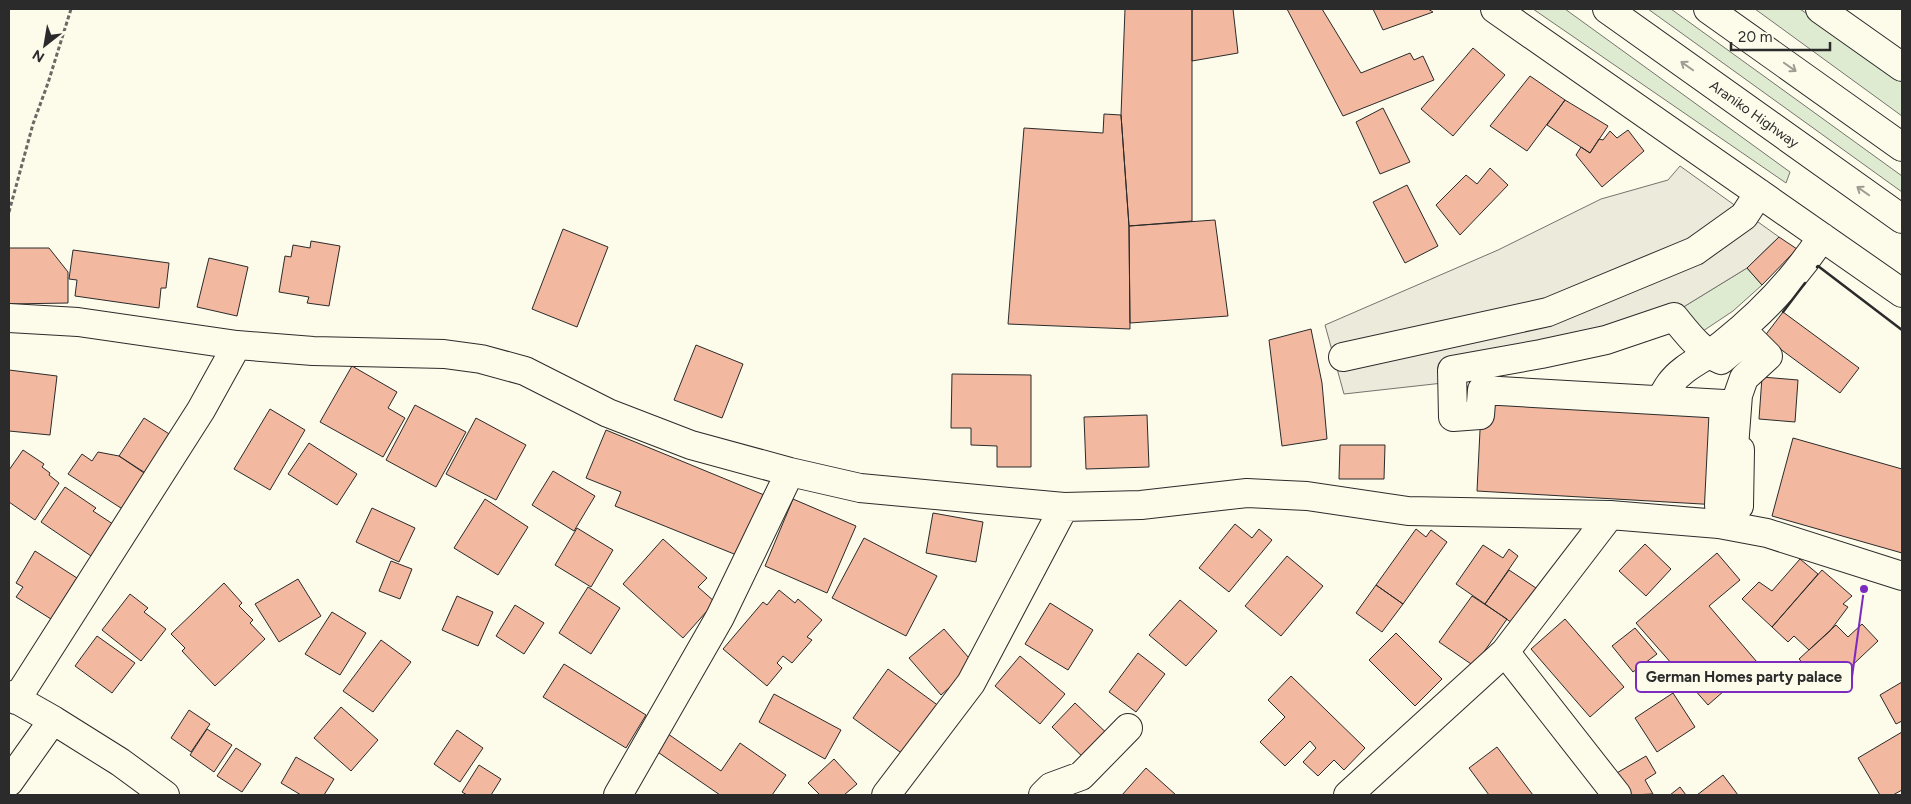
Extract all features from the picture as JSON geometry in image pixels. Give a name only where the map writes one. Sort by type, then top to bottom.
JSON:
[{"type":"main road","points":[[1495,9],[1902,293]]},
{"type":"main road","name":"Araniko Highway","points":[[1607,9],[1902,219]]},
{"type":"main road","points":[[1708,9],[1902,147]]},
{"type":"main road","points":[[1820,9],[1902,66]]},
{"type":"main road","points":[[1343,357],[1548,312],[1695,251],[1744,216],[1759,193]]},
{"type":"main road","points":[[1660,400],[1670,383],[1722,345],[1768,303],[1807,261],[1822,237]]},
{"type":"main road","points":[[1674,317],[1691,339],[1708,354],[1721,360],[1749,337],[1768,356],[1744,378],[1738,395],[1734,447],[1740,450],[1739,506],[1718,505],[1724,404],[1660,400],[1482,390],[1480,415],[1453,417],[1452,370],[1606,340],[1674,317]]},
{"type":"main road","points":[[9,318],[78,322],[237,345],[313,351],[444,354],[481,359],[525,371],[608,413],[691,445],[790,472],[860,488],[1064,507],[1141,505],[1247,493],[1308,496],[1408,511],[1610,515],[1719,524],[1767,533],[1902,576]]},
{"type":"main road","points":[[165,795],[120,762],[53,720],[12,698],[201,410],[237,345]]},
{"type":"main road","points":[[618,795],[720,616],[790,472]]},
{"type":"main road","points":[[886,795],[971,683],[1064,507]]},
{"type":"main road","points":[[1358,792],[1505,652],[1610,515]]},
{"type":"main road","points":[[1505,652],[1617,795]]},
{"type":"main road","points":[[9,782],[53,720]]},
{"type":"main road","points":[[1043,795],[1051,787],[1081,776],[1128,728]]},
{"type":"path","points":[[9,212],[33,124],[71,9]]},
{"type":"green space","points":[[1533,9],[1565,9],[1790,172],[1786,183]]},
{"type":"green space","points":[[1648,9],[1671,9],[1902,176],[1902,192]]},
{"type":"green space","points":[[1755,9],[1800,9],[1902,80],[1902,116]]},
{"type":"green space","points":[[1747,268],[1762,285],[1733,311],[1691,339],[1672,314]]},
{"type":"shaded area","points":[[1680,166],[1779,237],[1747,268],[1672,314],[1452,382],[1344,394],[1325,325],[1498,250],[1601,199],[1668,180]]},
{"type":"building","points":[[1125,9],[1192,9],[1192,221],[1129,226],[1121,115]]},
{"type":"building","points":[[1192,9],[1233,9],[1238,53],[1192,61]]},
{"type":"building","points":[[1287,9],[1322,9],[1361,73],[1410,53],[1414,60],[1423,56],[1434,80],[1343,116]]},
{"type":"building","points":[[1373,9],[1428,9],[1433,12],[1383,30]]},
{"type":"building","points":[[1473,48],[1505,75],[1453,136],[1421,109]]},
{"type":"building","points":[[1530,76],[1565,100],[1527,151],[1490,126]]},
{"type":"building","points":[[1565,100],[1608,126],[1590,153],[1547,125]]},
{"type":"building","points":[[1383,108],[1410,162],[1380,174],[1356,122]]},
{"type":"building","points":[[1104,114],[1121,115],[1129,226],[1130,329],[1008,324],[1024,128],[1103,133]]},
{"type":"building","points":[[1628,130],[1644,151],[1602,187],[1576,155],[1581,147],[1590,153],[1599,139],[1603,140],[1610,131],[1617,138]]},
{"type":"building","points":[[1490,168],[1508,185],[1460,235],[1436,205],[1466,175],[1477,184]]},
{"type":"building","points":[[1407,185],[1438,246],[1405,263],[1373,202]]},
{"type":"building","points":[[1215,220],[1228,316],[1130,323],[1129,226]]},
{"type":"building","points":[[563,229],[608,247],[577,327],[532,309]]},
{"type":"building","points":[[1779,237],[1797,249],[1762,285],[1747,268]]},
{"type":"building","points":[[311,241],[340,246],[329,306],[307,303],[309,297],[279,292],[285,256],[291,257],[293,245],[310,248]]},
{"type":"building","points":[[9,248],[49,248],[68,272],[68,303],[9,304]]},
{"type":"building","points":[[73,250],[169,263],[166,288],[161,288],[159,308],[75,296],[77,280],[69,279]]},
{"type":"building","points":[[209,258],[248,267],[237,316],[197,307]]},
{"type":"building","points":[[1783,312],[1859,368],[1840,393],[1764,337]]},
{"type":"building","points":[[1311,329],[1322,383],[1327,439],[1282,446],[1269,340]]},
{"type":"building","points":[[696,345],[743,364],[722,418],[674,400]]},
{"type":"building","points":[[352,366],[397,392],[388,408],[405,418],[383,457],[320,422]]},
{"type":"building","points":[[9,370],[57,376],[50,435],[9,431]]},
{"type":"building","points":[[952,374],[1031,375],[1031,467],[997,467],[997,446],[971,445],[971,428],[951,428]]},
{"type":"building","points":[[1762,377],[1798,380],[1795,422],[1759,419]]},
{"type":"building","points":[[1482,390],[1724,404],[1719,505],[1477,491]]},
{"type":"building","points":[[415,405],[466,432],[436,487],[386,460]]},
{"type":"building","points":[[270,409],[305,430],[270,490],[234,469]]},
{"type":"building","points":[[1147,415],[1149,467],[1086,469],[1084,417]]},
{"type":"building","points":[[144,418],[174,437],[150,476],[119,456]]},
{"type":"building","points":[[476,418],[526,445],[496,500],[446,474]]},
{"type":"building","points":[[606,430],[769,497],[744,558],[615,506],[621,492],[586,478]]},
{"type":"building","points":[[1793,438],[1902,469],[1902,553],[1772,516]]},
{"type":"building","points":[[309,443],[357,474],[337,505],[288,474]]},
{"type":"building","points":[[1340,445],[1385,445],[1384,479],[1339,479]]},
{"type":"building","points":[[23,450],[44,464],[42,467],[59,483],[35,520],[9,502],[9,470]]},
{"type":"building","points":[[98,452],[119,456],[147,475],[124,510],[68,474],[82,454],[92,461]]},
{"type":"building","points":[[553,471],[595,496],[574,531],[532,505]]},
{"type":"building","points":[[65,487],[96,508],[93,511],[116,526],[94,558],[41,522]]},
{"type":"building","points":[[485,499],[528,527],[498,575],[454,548]]},
{"type":"building","points":[[793,499],[856,526],[827,593],[765,566]]},
{"type":"building","points":[[372,508],[415,528],[399,562],[356,542]]},
{"type":"building","points":[[933,513],[983,522],[976,562],[926,553]]},
{"type":"building","points":[[1235,524],[1252,538],[1259,529],[1272,540],[1229,592],[1199,568]]},
{"type":"building","points":[[577,528],[613,550],[591,587],[555,565]]},
{"type":"building","points":[[1416,529],[1426,537],[1431,530],[1447,542],[1403,604],[1376,585]]},
{"type":"building","points":[[864,538],[937,576],[906,636],[832,598]]},
{"type":"building","points":[[663,539],[707,578],[698,587],[715,602],[683,638],[623,584]]},
{"type":"building","points":[[1645,544],[1671,569],[1646,596],[1619,571]]},
{"type":"building","points":[[1483,545],[1503,558],[1509,549],[1518,556],[1485,604],[1456,584]]},
{"type":"building","points":[[35,551],[77,578],[51,619],[16,597],[23,587],[16,583]]},
{"type":"building","points":[[1717,553],[1740,580],[1709,606],[1757,662],[1708,705],[1636,623]]},
{"type":"building","points":[[1287,556],[1323,586],[1281,636],[1245,606]]},
{"type":"building","points":[[1800,559],[1818,574],[1772,627],[1742,599],[1759,582],[1772,591]]},
{"type":"building","points":[[391,561],[412,569],[400,599],[379,591]]},
{"type":"building","points":[[1509,570],[1539,590],[1515,625],[1485,604]]},
{"type":"building","points":[[1822,570],[1852,596],[1843,604],[1848,607],[1830,631],[1809,650],[1794,636],[1788,642],[1772,627]]},
{"type":"building","points":[[298,579],[321,616],[279,642],[255,604]]},
{"type":"building","points":[[224,583],[242,603],[239,606],[253,620],[250,623],[265,639],[215,686],[182,651],[185,648],[171,634]]},
{"type":"building","points":[[1376,585],[1403,604],[1382,632],[1356,613]]},
{"type":"building","points":[[588,587],[620,608],[591,654],[559,633]]},
{"type":"building","points":[[779,590],[795,603],[798,599],[822,620],[807,637],[812,640],[792,663],[783,656],[777,663],[782,668],[767,686],[723,649],[763,602],[767,605]]},
{"type":"building","points":[[130,594],[148,608],[144,612],[166,629],[141,661],[102,630]]},
{"type":"building","points":[[457,596],[493,612],[478,646],[442,630]]},
{"type":"building","points":[[1472,596],[1507,619],[1474,666],[1439,642]]},
{"type":"building","points":[[1180,600],[1217,631],[1186,666],[1149,635]]},
{"type":"building","points":[[1050,603],[1093,630],[1068,670],[1025,644]]},
{"type":"building","points":[[515,605],[544,623],[524,654],[496,636]]},
{"type":"building","points":[[332,612],[366,633],[340,675],[305,654]]},
{"type":"building","points":[[1565,619],[1624,687],[1590,717],[1531,649]]},
{"type":"building","points":[[1862,624],[1878,641],[1827,689],[1799,659],[1836,625],[1848,637]]},
{"type":"building","points":[[1635,628],[1657,654],[1633,672],[1612,646]]},
{"type":"building","points":[[944,629],[975,665],[941,695],[909,658]]},
{"type":"building","points":[[1396,633],[1442,679],[1415,706],[1369,660]]},
{"type":"building","points":[[97,636],[135,663],[112,693],[75,666]]},
{"type":"building","points":[[381,640],[411,662],[373,712],[343,691]]},
{"type":"building","points":[[1138,653],[1165,674],[1136,712],[1109,692]]},
{"type":"building","points":[[1020,656],[1065,694],[1040,724],[995,686]]},
{"type":"building","points":[[564,664],[646,715],[626,748],[543,697]]},
{"type":"building","points":[[888,669],[943,709],[907,757],[853,718]]},
{"type":"building","points":[[1291,676],[1365,748],[1344,770],[1334,760],[1318,776],[1303,762],[1316,748],[1310,741],[1285,766],[1260,742],[1285,717],[1268,700]]},
{"type":"building","points":[[1902,682],[1902,721],[1896,724],[1880,695]]},
{"type":"building","points":[[1673,693],[1695,727],[1657,752],[1635,718]]},
{"type":"building","points":[[774,694],[841,730],[825,759],[759,722]]},
{"type":"building","points":[[1075,703],[1114,740],[1090,764],[1052,727]]},
{"type":"building","points":[[341,707],[378,740],[351,771],[314,738]]},
{"type":"building","points":[[189,710],[210,724],[191,752],[171,738]]},
{"type":"building","points":[[207,729],[232,745],[214,772],[190,755]]},
{"type":"building","points":[[661,729],[721,771],[740,743],[786,775],[772,795],[720,795],[649,746]]},
{"type":"building","points":[[457,730],[483,748],[460,782],[434,764]]},
{"type":"building","points":[[1902,732],[1902,790],[1893,795],[1880,795],[1858,758]]},
{"type":"building","points":[[1497,747],[1533,795],[1489,795],[1469,768]]},
{"type":"building","points":[[236,748],[261,764],[242,792],[217,776]]},
{"type":"building","points":[[1646,756],[1656,773],[1645,780],[1653,794],[1631,795],[1615,774]]},
{"type":"building","points":[[296,757],[334,779],[324,795],[301,795],[281,783]]},
{"type":"building","points":[[834,759],[857,784],[844,795],[820,795],[808,783]]},
{"type":"building","points":[[479,765],[501,779],[491,795],[467,795],[462,792]]},
{"type":"building","points":[[1146,768],[1176,795],[1122,795]]},
{"type":"building","points":[[1723,775],[1738,795],[1697,795]]},
{"type":"building","points":[[1680,787],[1686,795],[1670,795]]},
{"type":"wall","points":[[1817,267],[1902,330]]},
{"type":"wall","points":[[1783,312],[1805,283]]},
{"type":"place","name":"German Homes party palace","points":[[1864,589]]}]
